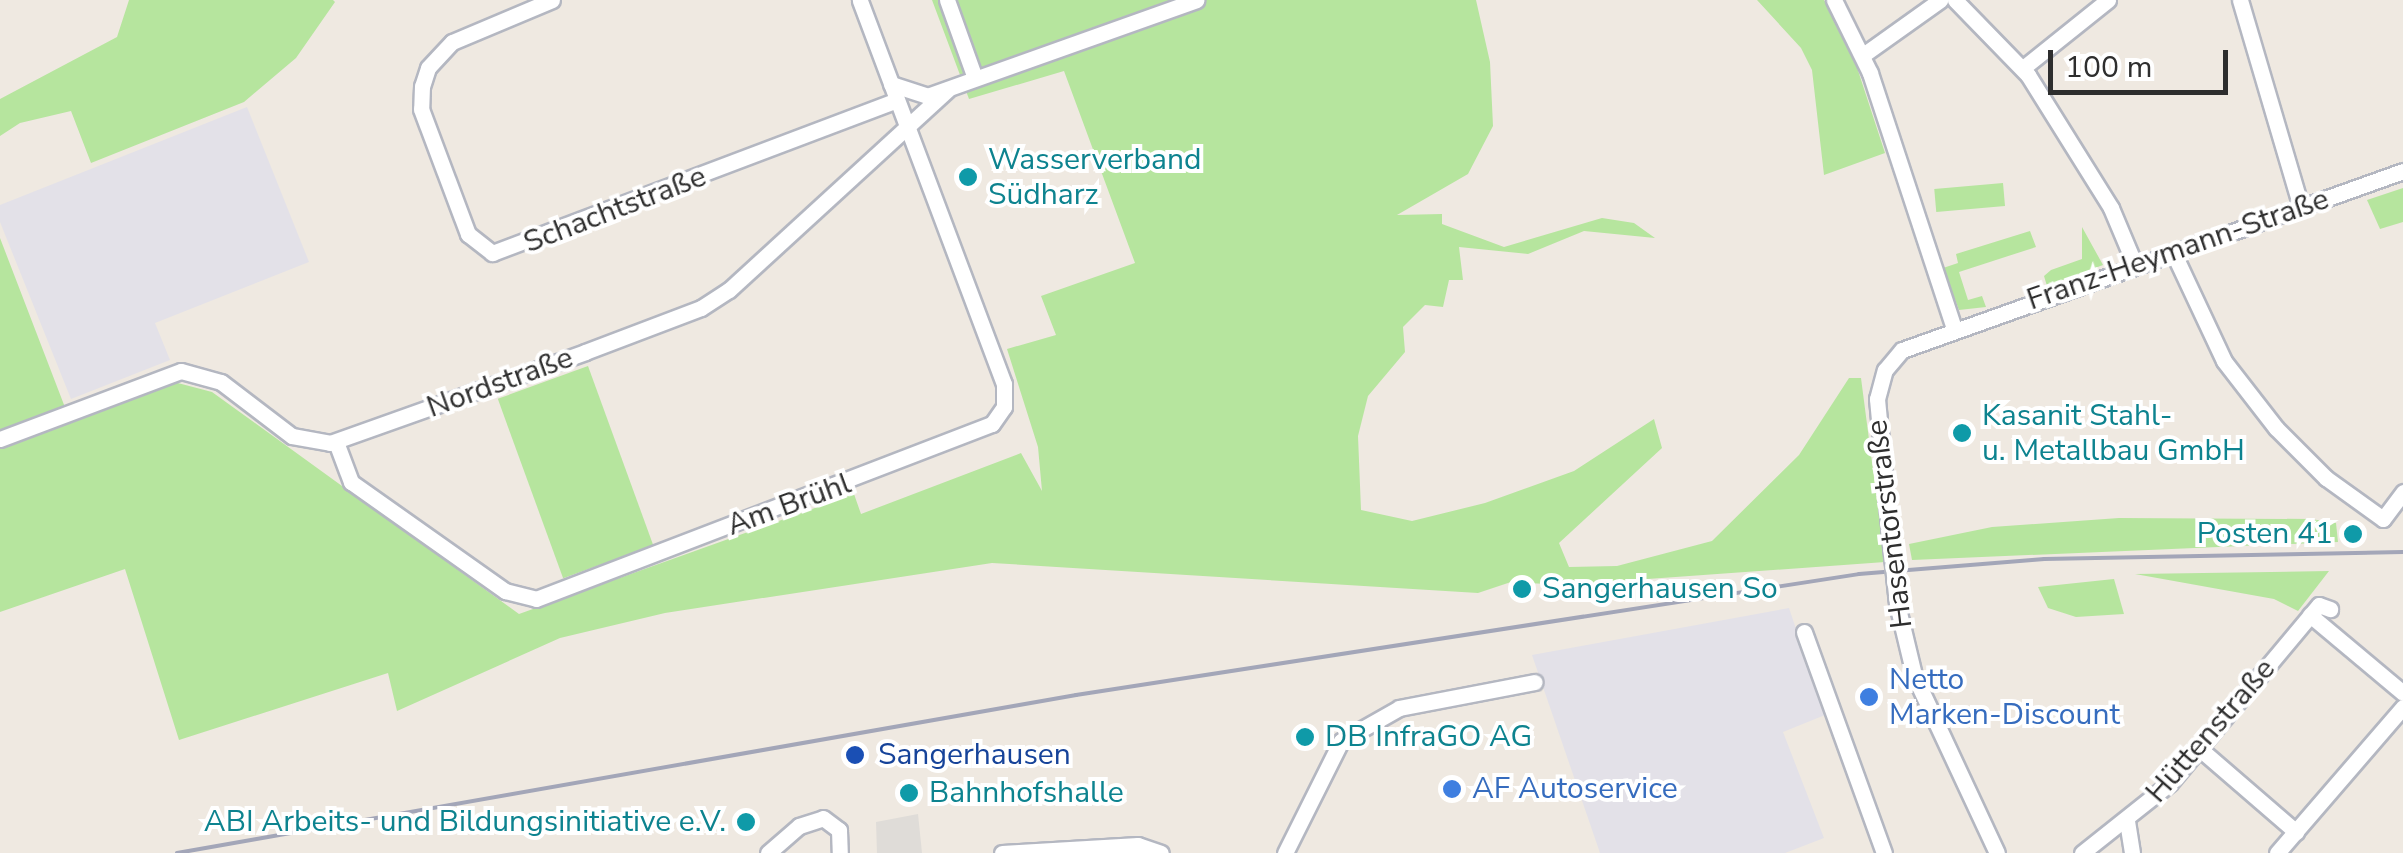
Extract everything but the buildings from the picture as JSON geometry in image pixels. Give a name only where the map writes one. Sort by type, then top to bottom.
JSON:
[{"type":"street","name":"Schachtstraße","points":[[552,0],[452,42],[428,68],[422,86],[421,108],[468,234],[492,252],[896,100]]},
{"type":"street","points":[[860,0],[908,129]]},
{"type":"street","points":[[947,0],[976,78]]},
{"type":"street","points":[[890,84],[917,96],[947,90],[1196,0]]},
{"type":"street","points":[[1834,0],[1863,55],[1954,329]]},
{"type":"street","points":[[1863,55],[1940,0]]},
{"type":"street","points":[[1955,0],[2022,68],[2110,208],[2134,265]]},
{"type":"street","points":[[2022,68],[2108,0]]},
{"type":"street","points":[[2240,0],[2301,206]]},
{"type":"street","name":"Nordstraße","points":[[336,442],[701,308],[784,246],[947,90]]},
{"type":"street","name":"Am Brühl","points":[[336,442],[351,482],[495,584],[536,599],[989,427],[1004,407],[1004,384],[908,129]]},
{"type":"street","name":"Franz-Heymann-Straße","points":[[1954,329],[2403,171]]},
{"type":"street","points":[[2173,252],[2194,305],[2243,388],[2305,459],[2382,518],[2403,492]]},
{"type":"street","name":"Hasentorstraße","points":[[1954,329],[1906,347],[1880,382],[1877,412],[1898,604],[1919,688],[1997,853]]},
{"type":"street","points":[[0,439],[182,371],[221,382],[301,440],[336,442]]},
{"type":"street","points":[[2330,610],[2319,605],[2310,616],[2403,693]]},
{"type":"street","name":"Hüttenstraße","points":[[2082,853],[2127,822],[2200,749],[2310,616]]},
{"type":"street","points":[[1804,632],[1884,853]]},
{"type":"street","points":[[1286,853],[1341,740],[1399,708],[1535,682]]},
{"type":"street","points":[[2277,853],[2403,707]]},
{"type":"street","points":[[2200,749],[2296,832]]},
{"type":"street","points":[[768,853],[798,826],[823,818],[838,830],[840,853]]},
{"type":"street","points":[[2127,822],[2132,853]]},
{"type":"street","points":[[1002,853],[1138,845],[1161,853]]},
{"type":"shaded area","points":[[247,107],[309,262],[155,323],[170,360],[71,399],[0,222],[0,205]]},
{"type":"shaded area","points":[[1789,608],[1825,715],[1783,732],[1824,838],[1785,853],[1600,853],[1532,655]]},
{"type":"shaded area","points":[[918,814],[922,853],[877,853],[876,822]]},
{"type":"green space","points":[[129,0],[335,2],[296,58],[244,102],[91,163],[71,111],[20,123],[0,136],[0,99],[117,37]]},
{"type":"green space","points":[[932,0],[1476,0],[1490,62],[1493,126],[1468,174],[1397,215],[1442,214],[1442,224],[1504,247],[1602,218],[1634,223],[1655,238],[1584,231],[1528,254],[1459,247],[1463,280],[1449,280],[1443,307],[1425,305],[1403,327],[1405,352],[1368,396],[1358,436],[1361,510],[1412,521],[1485,503],[1574,471],[1654,419],[1662,448],[1559,543],[1569,567],[1617,566],[1712,541],[1799,455],[1849,378],[1861,378],[1885,562],[1564,585],[1511,582],[1478,593],[992,563],[665,613],[560,638],[397,711],[388,673],[179,740],[125,569],[0,612],[0,238],[71,423],[174,382],[212,392],[519,614],[854,494],[861,514],[1021,453],[1042,491],[1038,447],[1007,349],[1056,335],[1041,296],[1135,263],[1064,71],[969,99]]},
{"type":"green space","points":[[1757,0],[1824,0],[1850,46],[1885,153],[1824,175],[1812,70],[1801,48]]},
{"type":"green space","points":[[2003,183],[2005,206],[1936,212],[1934,189]]},
{"type":"green space","points":[[2403,188],[2403,222],[2380,229],[2367,200]]},
{"type":"green space","points":[[2082,227],[2103,265],[2047,286],[2044,276],[2051,270],[2082,259]]},
{"type":"green space","points":[[2030,231],[2036,247],[1959,272],[1968,300],[1982,296],[1986,307],[1959,310],[1943,268],[1958,263],[1956,254]]},
{"type":"green space","points":[[588,366],[653,545],[563,578],[498,399]]},
{"type":"green space","points":[[2119,518],[2311,519],[2336,523],[2338,542],[1912,560],[1909,544],[1992,527]]},
{"type":"green space","points":[[2329,571],[2298,611],[2274,599],[2135,574]]},
{"type":"green space","points":[[2114,579],[2124,614],[2076,617],[2048,608],[2038,587]]},
{"type":"railway","points":[[177,853],[1076,695],[1859,574],[2044,559],[2403,552]]},
{"type":"place","name":"Wasserverband Südharz","points":[[968,177]]},
{"type":"place","name":"Kasanit Stahl- u. Metallbau GmbH","points":[[1962,433]]},
{"type":"place","name":"Posten 41","points":[[2353,534]]},
{"type":"place","name":"Sangerhausen So","points":[[1522,589]]},
{"type":"place","name":"Netto Marken-Discount","points":[[1869,697]]},
{"type":"place","name":"DB InfraGO AG","points":[[1305,737]]},
{"type":"place","name":"Sangerhausen","points":[[855,755]]},
{"type":"place","name":"AF Autoservice","points":[[1452,789]]},
{"type":"place","name":"Bahnhofshalle","points":[[909,793]]},
{"type":"place","name":"ABI Arbeits- und Bildungsinitiative e.V.","points":[[746,822]]}]
